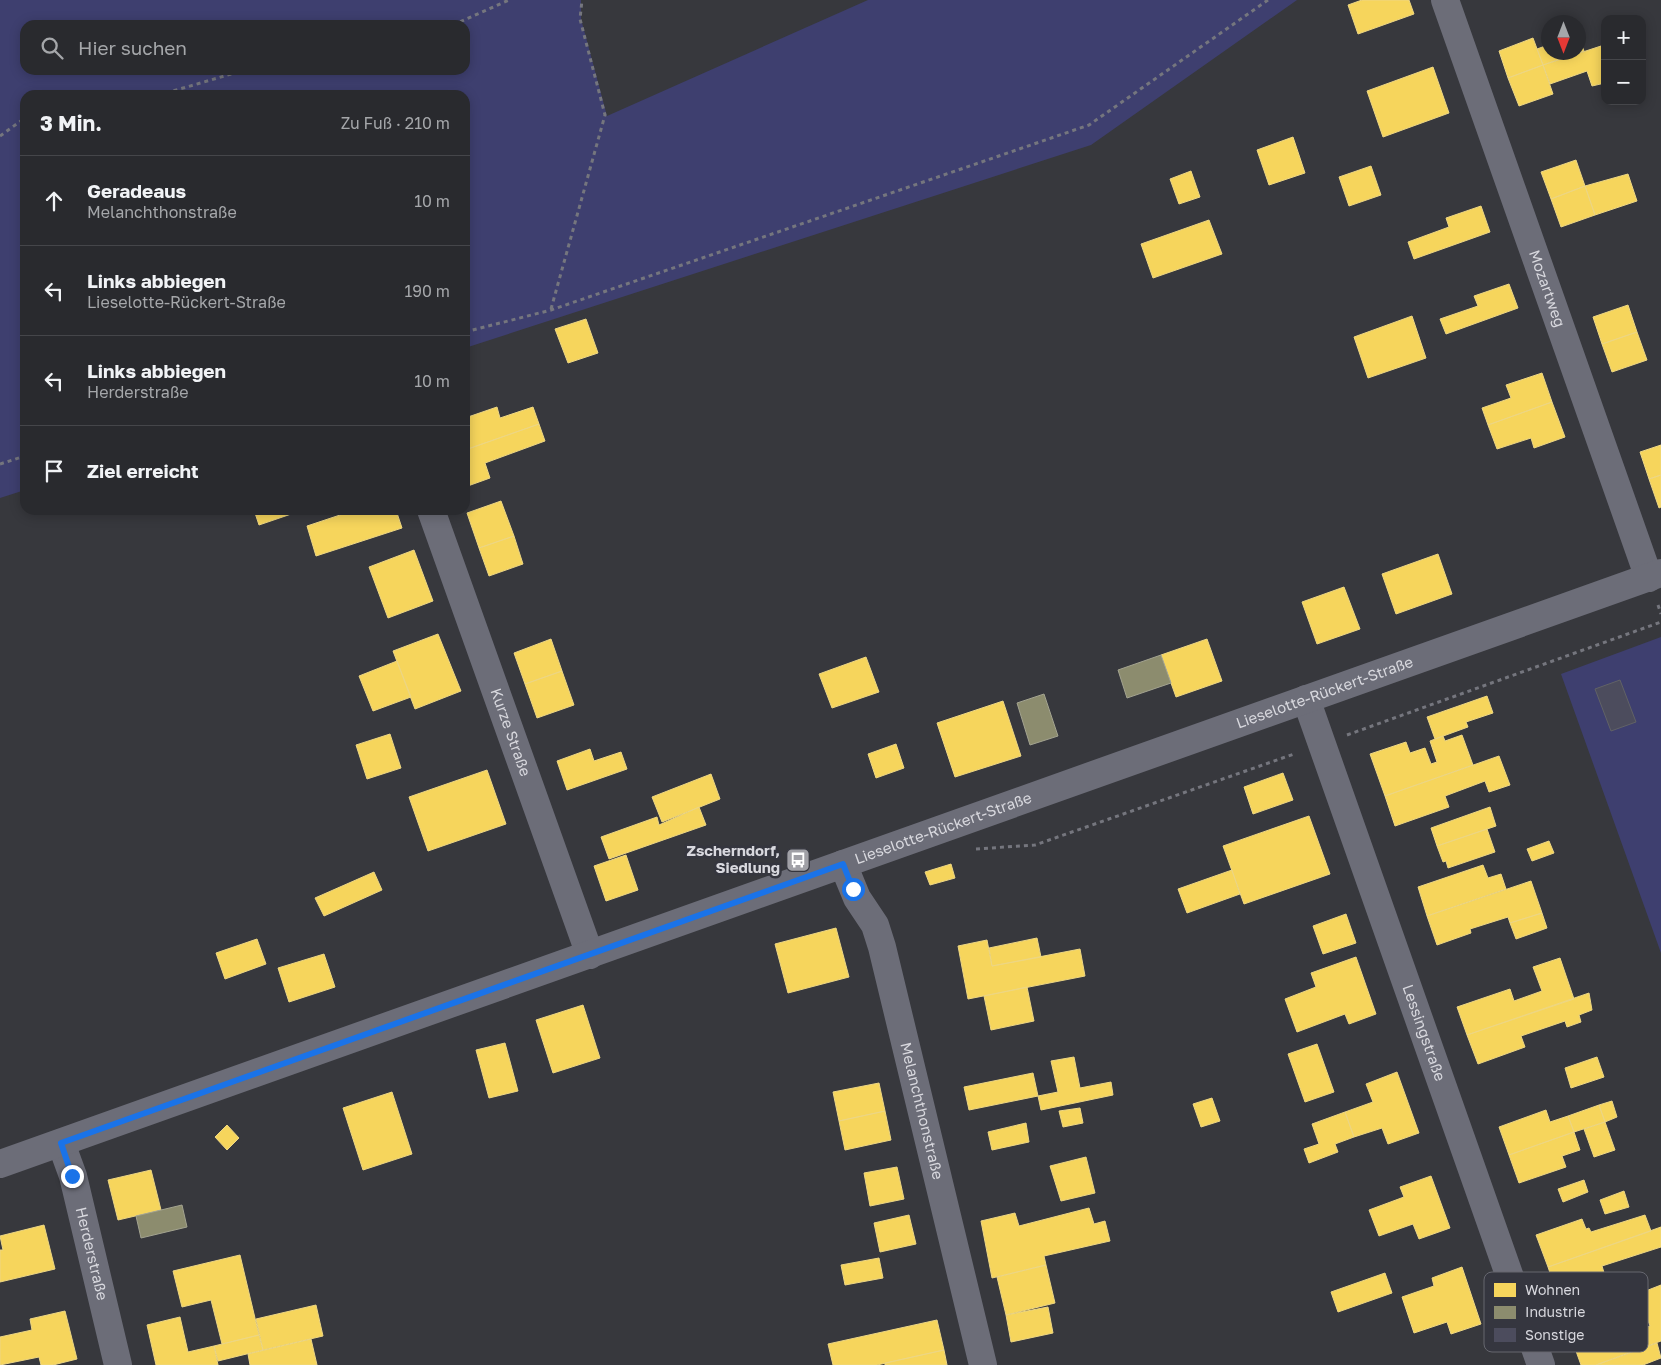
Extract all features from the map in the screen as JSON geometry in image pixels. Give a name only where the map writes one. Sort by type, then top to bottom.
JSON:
[{"type":"street","name":"Mozartweg","points":[[1445,0],[1655,576]]},
{"type":"street","name":"Kurze Straße","points":[[433,515],[590,955]]},
{"type":"street","name":"Lieselotte-Rückert-Straße","points":[[0,1164],[1655,576]]},
{"type":"street","name":"Lessingstraße","points":[[1306,699],[1508,1272]]},
{"type":"street","name":"Melanchthonstraße","points":[[843,864],[857,898],[875,926],[882,947],[983,1365]]},
{"type":"street","name":"Herderstraße","points":[[61,1143],[72,1176],[118,1365]]},
{"type":"street","name":"Lessingstraße","points":[[1536,1352],[1541,1365]]},
{"type":"path","points":[[464,20],[509,0]]},
{"type":"path","points":[[551,310],[605,115],[580,19],[582,0]]},
{"type":"path","points":[[470,331],[551,310],[1088,125],[1268,0]]},
{"type":"path","points":[[169,90],[226,75]]},
{"type":"path","points":[[0,136],[20,122]]},
{"type":"path","points":[[0,464],[20,458]]},
{"type":"path","points":[[972,850],[1035,845],[1661,622]]},
{"type":"shaded area","points":[[0,0],[581,0],[581,19],[607,116],[868,0],[1297,0],[1091,145],[470,346],[470,90],[20,90],[20,492],[0,498]]},
{"type":"shaded area","points":[[1661,637],[1661,953],[1561,674]]},
{"type":"building: Wohnen","points":[[1362,0],[1409,0],[1414,14],[1358,34],[1348,5]]},
{"type":"building: Wohnen","points":[[1533,38],[1543,65],[1508,78],[1499,51]]},
{"type":"building: Wohnen","points":[[1601,46],[1601,84],[1592,86],[1587,71],[1550,84],[1543,65],[1558,60],[1586,60],[1586,51]]},
{"type":"building: Wohnen","points":[[1541,48],[1541,60],[1537,49]]},
{"type":"building: Wohnen","points":[[1541,60],[1558,60],[1543,65]]},
{"type":"building: Wohnen","points":[[1543,65],[1553,94],[1519,106],[1508,78]]},
{"type":"building: Wohnen","points":[[1433,67],[1449,113],[1383,137],[1367,91]]},
{"type":"building: Wohnen","points":[[1293,137],[1305,173],[1269,185],[1257,150]]},
{"type":"building: Wohnen","points":[[1576,160],[1585,186],[1551,199],[1541,172]]},
{"type":"building: Wohnen","points":[[1371,166],[1381,195],[1349,206],[1339,177]]},
{"type":"building: Wohnen","points":[[1191,171],[1200,197],[1179,204],[1170,179]]},
{"type":"building: Wohnen","points":[[1628,174],[1637,201],[1595,215],[1585,186]]},
{"type":"building: Wohnen","points":[[1585,186],[1595,215],[1561,227],[1551,199]]},
{"type":"building: Wohnen","points":[[1481,206],[1490,232],[1414,259],[1408,242],[1449,227],[1446,218]]},
{"type":"building: Wohnen","points":[[1209,220],[1222,254],[1153,278],[1141,244]]},
{"type":"building: Wohnen","points":[[1509,284],[1518,308],[1446,334],[1440,319],[1478,306],[1474,296]]},
{"type":"building: Wohnen","points":[[1628,305],[1637,332],[1602,344],[1593,317]]},
{"type":"building: Wohnen","points":[[1412,316],[1426,358],[1368,378],[1354,337]]},
{"type":"building: Wohnen","points":[[586,319],[598,353],[568,363],[555,329]]},
{"type":"building: Wohnen","points":[[1637,332],[1647,360],[1612,372],[1602,344]]},
{"type":"building: Wohnen","points":[[1542,373],[1552,402],[1488,425],[1482,408],[1511,398],[1506,385]]},
{"type":"building: Wohnen","points":[[1552,402],[1565,437],[1534,448],[1531,438],[1497,449],[1488,425]]},
{"type":"building: Wohnen","points":[[497,407],[500,418],[533,407],[539,424],[470,448],[470,416]]},
{"type":"building: Wohnen","points":[[539,424],[545,441],[485,463],[490,478],[470,485],[470,448]]},
{"type":"building: Wohnen","points":[[1661,445],[1661,475],[1649,479],[1640,452]]},
{"type":"building: Wohnen","points":[[1661,475],[1661,507],[1659,508],[1649,479]]},
{"type":"building: Wohnen","points":[[501,501],[514,536],[479,548],[468,515],[470,515],[470,512]]},
{"type":"building: Wohnen","points":[[256,515],[288,515],[259,525]]},
{"type":"building: Wohnen","points":[[340,515],[398,515],[402,528],[316,556],[307,526]]},
{"type":"building: Wohnen","points":[[514,536],[523,564],[489,576],[479,548]]},
{"type":"building: Wohnen","points":[[414,550],[433,601],[388,618],[369,567]]},
{"type":"building: Wohnen","points":[[1438,554],[1452,594],[1396,614],[1382,574]]},
{"type":"building: Wohnen","points":[[1344,587],[1360,629],[1317,644],[1302,602]]},
{"type":"building: Wohnen","points":[[438,634],[461,691],[415,709],[393,651]]},
{"type":"building: Wohnen","points":[[551,639],[562,671],[525,684],[514,653]]},
{"type":"building: Wohnen","points":[[1207,639],[1222,681],[1176,697],[1161,655]]},
{"type":"building: Wohnen","points":[[866,657],[879,692],[832,708],[819,674]]},
{"type":"building: Wohnen","points":[[397,661],[411,697],[373,711],[359,676]]},
{"type":"building: Wohnen","points":[[562,671],[574,705],[537,718],[525,684]]},
{"type":"building: Wohnen","points":[[1487,696],[1493,713],[1466,722],[1468,727],[1435,739],[1427,717]]},
{"type":"building: Wohnen","points":[[1003,701],[1021,756],[955,777],[937,723]]},
{"type":"building: Wohnen","points":[[390,734],[401,768],[367,779],[356,745]]},
{"type":"building: Wohnen","points":[[1462,735],[1473,765],[1385,796],[1370,754],[1406,742],[1410,753],[1425,748],[1431,764],[1437,762],[1430,741],[1443,736],[1445,741]]},
{"type":"building: Wohnen","points":[[896,744],[904,768],[876,778],[868,754]]},
{"type":"building: Wohnen","points":[[590,749],[594,761],[621,752],[627,769],[567,790],[557,761]]},
{"type":"building: Wohnen","points":[[1499,756],[1510,785],[1489,792],[1485,781],[1445,796],[1449,807],[1395,826],[1385,796]]},
{"type":"building: Wohnen","points":[[487,770],[506,824],[428,851],[409,797]]},
{"type":"building: Wohnen","points":[[1283,773],[1293,800],[1253,814],[1244,787]]},
{"type":"building: Wohnen","points":[[711,774],[720,799],[662,822],[652,797]]},
{"type":"building: Wohnen","points":[[699,807],[706,825],[609,859],[601,837],[657,817],[659,825]]},
{"type":"building: Wohnen","points":[[1490,807],[1496,826],[1437,846],[1431,828]]},
{"type":"building: Wohnen","points":[[1309,816],[1330,874],[1244,904],[1223,846]]},
{"type":"building: Wohnen","points":[[1487,829],[1495,852],[1448,868],[1446,861],[1443,862],[1437,846]]},
{"type":"building: Wohnen","points":[[1549,841],[1554,853],[1532,861],[1527,849]]},
{"type":"building: Wohnen","points":[[626,855],[638,890],[606,901],[594,866]]},
{"type":"building: Wohnen","points":[[951,864],[955,878],[930,885],[925,872]]},
{"type":"building: Wohnen","points":[[1483,865],[1488,878],[1501,874],[1506,889],[1427,916],[1418,887]]},
{"type":"building: Wohnen","points":[[1232,870],[1240,894],[1187,913],[1178,889]]},
{"type":"building: Wohnen","points":[[374,872],[382,890],[324,916],[315,898]]},
{"type":"building: Wohnen","points":[[1531,881],[1542,913],[1510,923],[1508,917],[1470,929],[1471,933],[1437,945],[1427,916]]},
{"type":"building: Wohnen","points":[[1542,913],[1547,928],[1516,939],[1510,923]]},
{"type":"building: Wohnen","points":[[1346,914],[1356,943],[1323,954],[1313,926]]},
{"type":"building: Wohnen","points":[[836,928],[849,977],[788,993],[775,944]]},
{"type":"building: Wohnen","points":[[1037,938],[1041,957],[992,966],[989,948]]},
{"type":"building: Wohnen","points":[[257,939],[266,964],[225,979],[216,953]]},
{"type":"building: Wohnen","points":[[987,940],[992,966],[1080,949],[1085,976],[968,999],[958,946]]},
{"type":"building: Wohnen","points":[[324,954],[335,987],[289,1002],[278,968]]},
{"type":"building: Wohnen","points":[[1356,957],[1376,1014],[1349,1024],[1345,1014],[1297,1032],[1285,999],[1316,987],[1311,973]]},
{"type":"building: Wohnen","points":[[1560,958],[1574,999],[1467,1035],[1457,1007],[1510,989],[1514,1001],[1542,991],[1533,967]]},
{"type":"building: Wohnen","points":[[1027,987],[1034,1021],[991,1030],[984,996]]},
{"type":"building: Wohnen","points":[[1589,993],[1592,1010],[1579,1015],[1581,1022],[1567,1027],[1565,1021],[1521,1036],[1525,1047],[1478,1064],[1467,1035]]},
{"type":"building: Wohnen","points":[[583,1005],[600,1058],[553,1073],[536,1020]]},
{"type":"building: Wohnen","points":[[505,1043],[518,1091],[489,1098],[476,1050]]},
{"type":"building: Wohnen","points":[[1317,1044],[1334,1092],[1305,1102],[1288,1054]]},
{"type":"building: Wohnen","points":[[1074,1057],[1080,1088],[1111,1082],[1113,1095],[1041,1110],[1038,1096],[1058,1092],[1051,1061]]},
{"type":"building: Wohnen","points":[[1597,1057],[1604,1077],[1571,1088],[1565,1068]]},
{"type":"building: Wohnen","points":[[1397,1072],[1419,1133],[1388,1144],[1382,1128],[1354,1137],[1345,1112],[1373,1102],[1366,1084]]},
{"type":"building: Wohnen","points":[[1033,1073],[1038,1096],[969,1110],[964,1087]]},
{"type":"building: Wohnen","points":[[879,1083],[885,1111],[839,1121],[833,1092]]},
{"type":"building: Wohnen","points":[[392,1092],[412,1154],[363,1170],[343,1108]]},
{"type":"building: Wohnen","points":[[1212,1098],[1220,1121],[1201,1127],[1193,1104]]},
{"type":"building: Wohnen","points":[[1612,1101],[1617,1117],[1605,1122],[1599,1105]]},
{"type":"building: Wohnen","points":[[1599,1105],[1605,1122],[1574,1132],[1568,1116]]},
{"type":"building: Wohnen","points":[[1080,1108],[1083,1123],[1063,1127],[1059,1111]]},
{"type":"building: Wohnen","points":[[1546,1110],[1550,1122],[1568,1116],[1574,1132],[1509,1155],[1499,1127]]},
{"type":"building: Wohnen","points":[[885,1111],[891,1140],[845,1150],[839,1121]]},
{"type":"building: Wohnen","points":[[1345,1112],[1354,1137],[1335,1144],[1338,1152],[1309,1163],[1304,1149],[1319,1144],[1312,1124]]},
{"type":"building: Wohnen","points":[[1605,1122],[1615,1150],[1594,1157],[1584,1129]]},
{"type":"building: Wohnen","points":[[1026,1123],[1029,1142],[992,1150],[988,1132]]},
{"type":"building: Wohnen","points":[[227,1125],[239,1138],[227,1150],[215,1137]]},
{"type":"building: Wohnen","points":[[1574,1132],[1580,1150],[1562,1156],[1566,1167],[1519,1183],[1509,1155]]},
{"type":"building: Wohnen","points":[[1086,1157],[1095,1193],[1061,1201],[1050,1166]]},
{"type":"building: Wohnen","points":[[897,1167],[904,1199],[870,1206],[864,1173]]},
{"type":"building: Wohnen","points":[[151,1170],[161,1210],[118,1220],[108,1180]]},
{"type":"building: Wohnen","points":[[1431,1176],[1450,1228],[1419,1239],[1413,1224],[1379,1236],[1369,1210],[1404,1197],[1400,1187]]},
{"type":"building: Wohnen","points":[[1584,1180],[1588,1192],[1563,1202],[1558,1189]]},
{"type":"building: Wohnen","points":[[1624,1191],[1629,1207],[1605,1214],[1600,1200]]},
{"type":"building: Wohnen","points":[[1089,1208],[1094,1224],[1105,1221],[1110,1241],[1044,1256],[1046,1265],[992,1278],[981,1221],[1015,1213],[1019,1226]]},
{"type":"building: Wohnen","points":[[909,1215],[916,1244],[880,1252],[874,1223]]},
{"type":"building: Wohnen","points":[[1645,1215],[1651,1231],[1548,1267],[1536,1235],[1582,1219],[1586,1229],[1589,1228],[1591,1232]]},
{"type":"building: Wohnen","points":[[44,1225],[55,1269],[0,1282],[0,1250],[3,1250],[0,1236]]},
{"type":"building: Wohnen","points":[[1661,1227],[1661,1247],[1602,1266],[1604,1272],[1550,1272],[1548,1267]]},
{"type":"building: Wohnen","points":[[240,1255],[259,1335],[222,1344],[211,1300],[182,1307],[173,1271]]},
{"type":"building: Wohnen","points":[[879,1258],[883,1278],[845,1285],[841,1265]]},
{"type":"building: Wohnen","points":[[1046,1265],[1055,1303],[1006,1315],[997,1277]]},
{"type":"building: Wohnen","points":[[1462,1267],[1481,1324],[1451,1334],[1447,1322],[1414,1333],[1402,1297],[1434,1286],[1432,1278]]},
{"type":"building: Wohnen","points":[[1385,1273],[1392,1293],[1338,1312],[1331,1292]]},
{"type":"building: Wohnen","points":[[1661,1285],[1661,1341],[1648,1346],[1648,1327],[1650,1326],[1648,1321],[1648,1290]]},
{"type":"building: Wohnen","points":[[316,1305],[323,1336],[263,1350],[256,1319]]},
{"type":"building: Wohnen","points":[[1048,1307],[1053,1333],[1011,1342],[1006,1315]]},
{"type":"building: Wohnen","points":[[65,1311],[77,1359],[53,1365],[41,1365],[39,1357],[0,1365],[0,1337],[32,1330],[30,1319]]},
{"type":"building: Wohnen","points":[[180,1317],[188,1352],[214,1346],[218,1365],[156,1365],[147,1325]]},
{"type":"building: Wohnen","points":[[937,1320],[944,1350],[877,1365],[833,1365],[828,1344]]},
{"type":"building: Wohnen","points":[[259,1335],[263,1350],[218,1361],[214,1346]]},
{"type":"building: Wohnen","points":[[311,1339],[317,1365],[250,1365],[248,1354]]},
{"type":"building: Wohnen","points":[[1657,1343],[1661,1358],[1643,1365],[1596,1365],[1632,1352],[1648,1352],[1648,1346]]},
{"type":"building: Wohnen","points":[[944,1350],[947,1365],[885,1365],[885,1363]]},
{"type":"building: Wohnen","points":[[1576,1352],[1631,1352],[1596,1365],[1581,1365]]},
{"type":"building: Industrie","points":[[1161,655],[1171,683],[1127,698],[1118,670]]},
{"type":"building: Industrie","points":[[1044,694],[1058,736],[1030,745],[1017,703]]},
{"type":"building: Industrie","points":[[182,1205],[187,1227],[141,1238],[136,1216]]},
{"type":"building: Sonstige","points":[[1620,680],[1636,722],[1611,731],[1595,689]]},
{"type":"place","name":"Zscherndorf, Siedlung","points":[[798,860]]},
{"type":"route","points":[[72,1176],[61,1143],[843,864],[853,889]]}]
